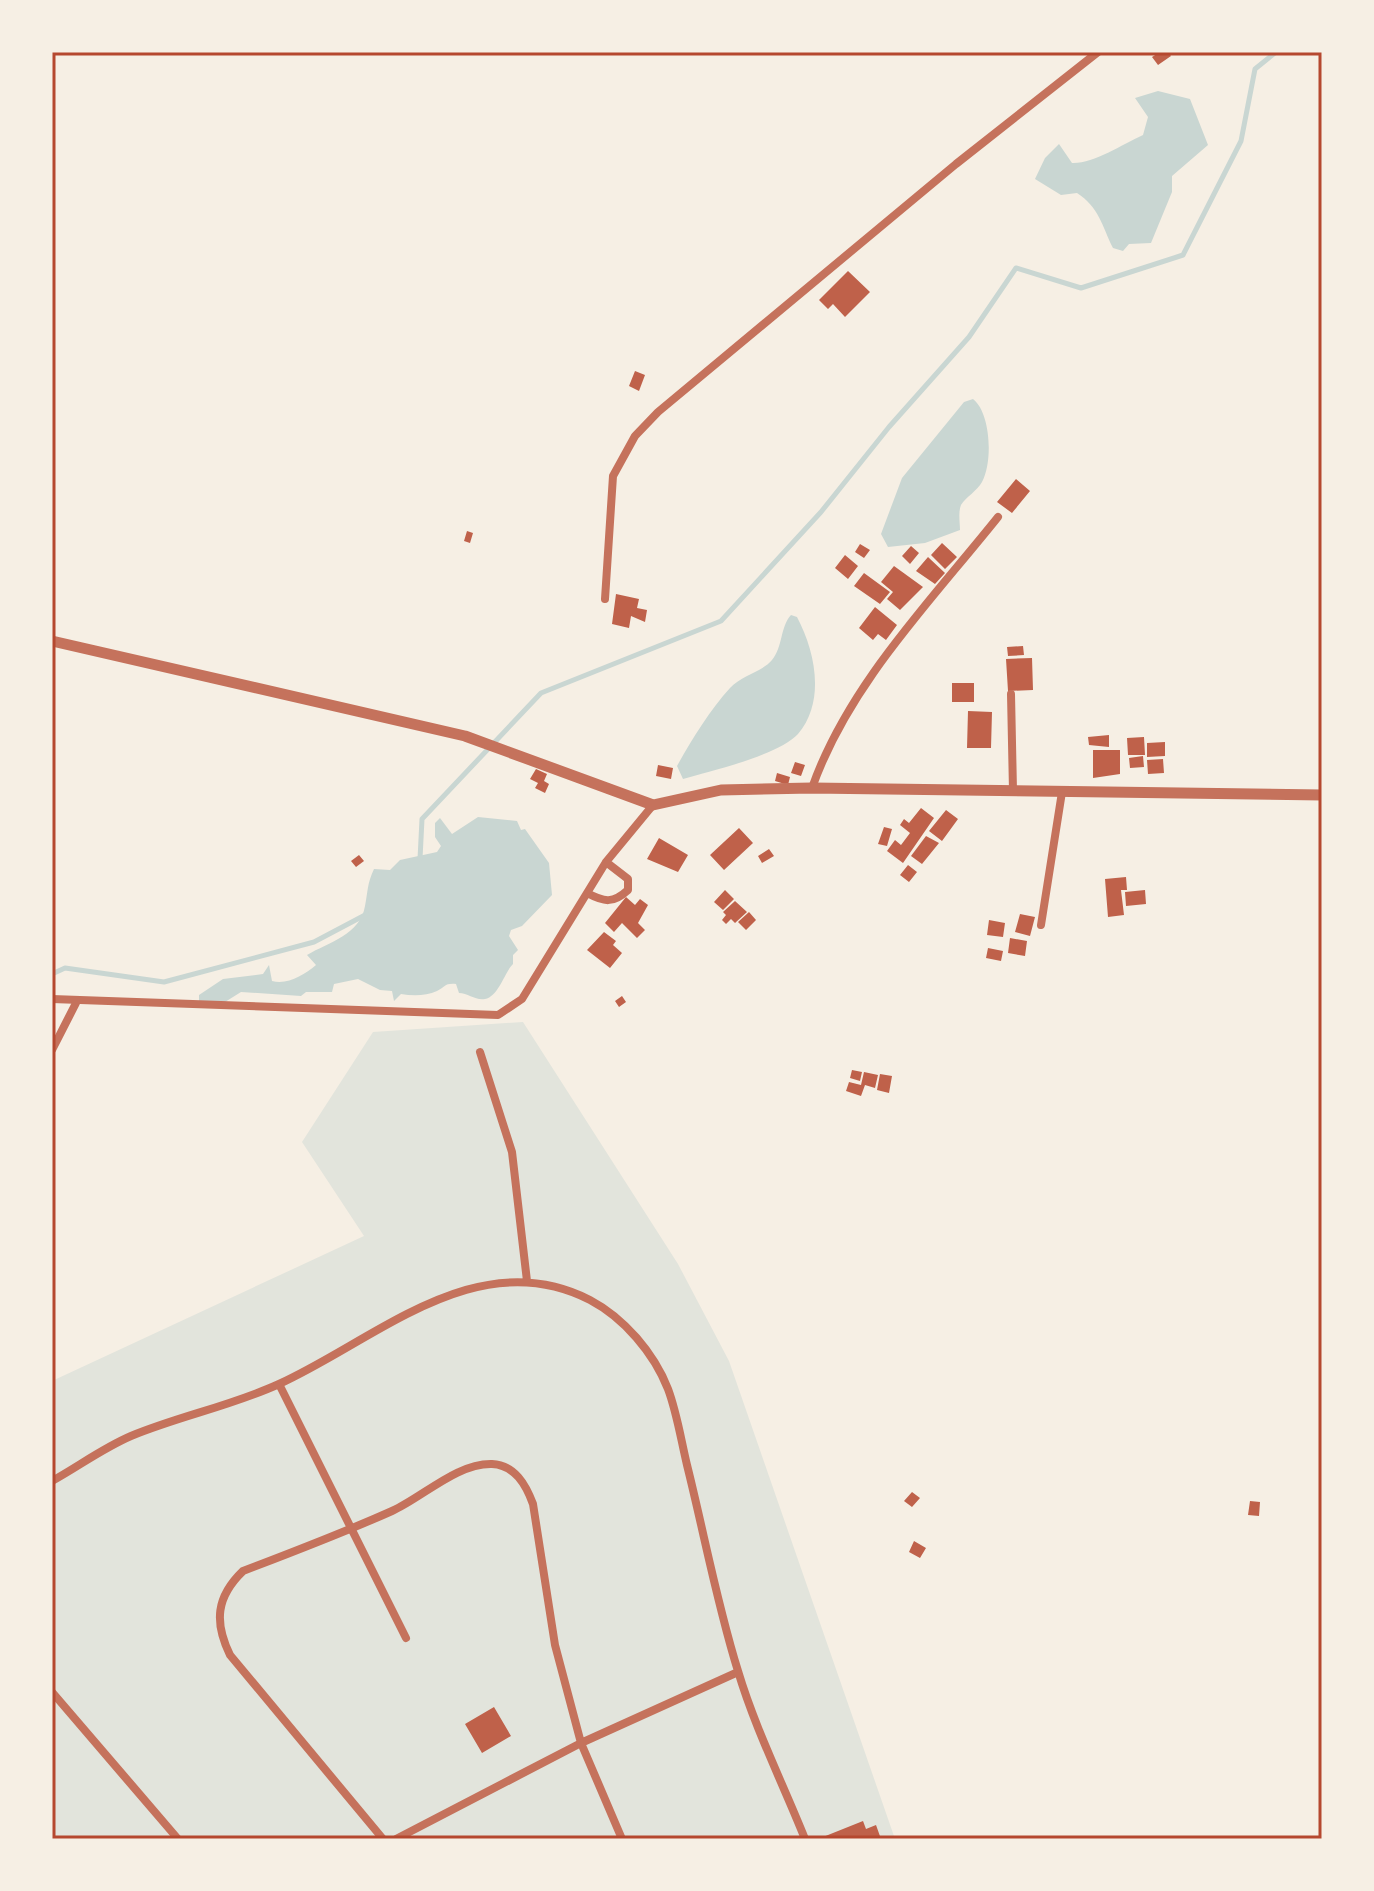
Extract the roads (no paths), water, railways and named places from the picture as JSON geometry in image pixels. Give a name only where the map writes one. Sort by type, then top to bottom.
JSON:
[{"type":"street","points":[[605,599],[613,476],[635,436],[658,412],[956,164],[1098,52]]},
{"type":"street","points":[[812,788],[824,754],[876,670],[998,517]]},
{"type":"street","points":[[52,641],[502,747],[653,805],[721,790],[812,788],[1322,795]]},
{"type":"street","points":[[1011,694],[1013,791]]},
{"type":"street","points":[[1041,925],[1062,792]]},
{"type":"street","points":[[52,999],[76,1003],[498,1015],[522,999],[606,862],[653,805]]},
{"type":"street","points":[[587,893],[604,902],[618,900],[628,890],[631,884],[628,879],[606,862]]},
{"type":"street","points":[[52,1050],[76,1003]]},
{"type":"street","points":[[480,1052],[512,1152],[527,1281]]},
{"type":"street","points":[[52,1481],[131,1436],[224,1407],[279,1384],[431,1301],[464,1289],[527,1281],[556,1286],[606,1309],[641,1343],[655,1365],[674,1412],[738,1672],[805,1839]]},
{"type":"street","points":[[279,1384],[406,1638]]},
{"type":"street","points":[[383,1839],[230,1655],[219,1633],[219,1606],[229,1585],[243,1571],[397,1509],[473,1466],[495,1464],[514,1472],[527,1487],[533,1504],[555,1645],[581,1743],[622,1839]]},
{"type":"street","points":[[396,1839],[581,1743],[738,1672]]},
{"type":"street","points":[[52,1692],[178,1839]]},
{"type":"waterway","points":[[420,859],[422,819],[541,693],[721,621],[821,512],[889,427],[969,337],[1016,268],[1081,288],[1183,255],[1241,141],[1255,69],[1276,52]]},
{"type":"waterway","points":[[52,974],[65,968],[164,982],[314,942],[367,914]]}]
